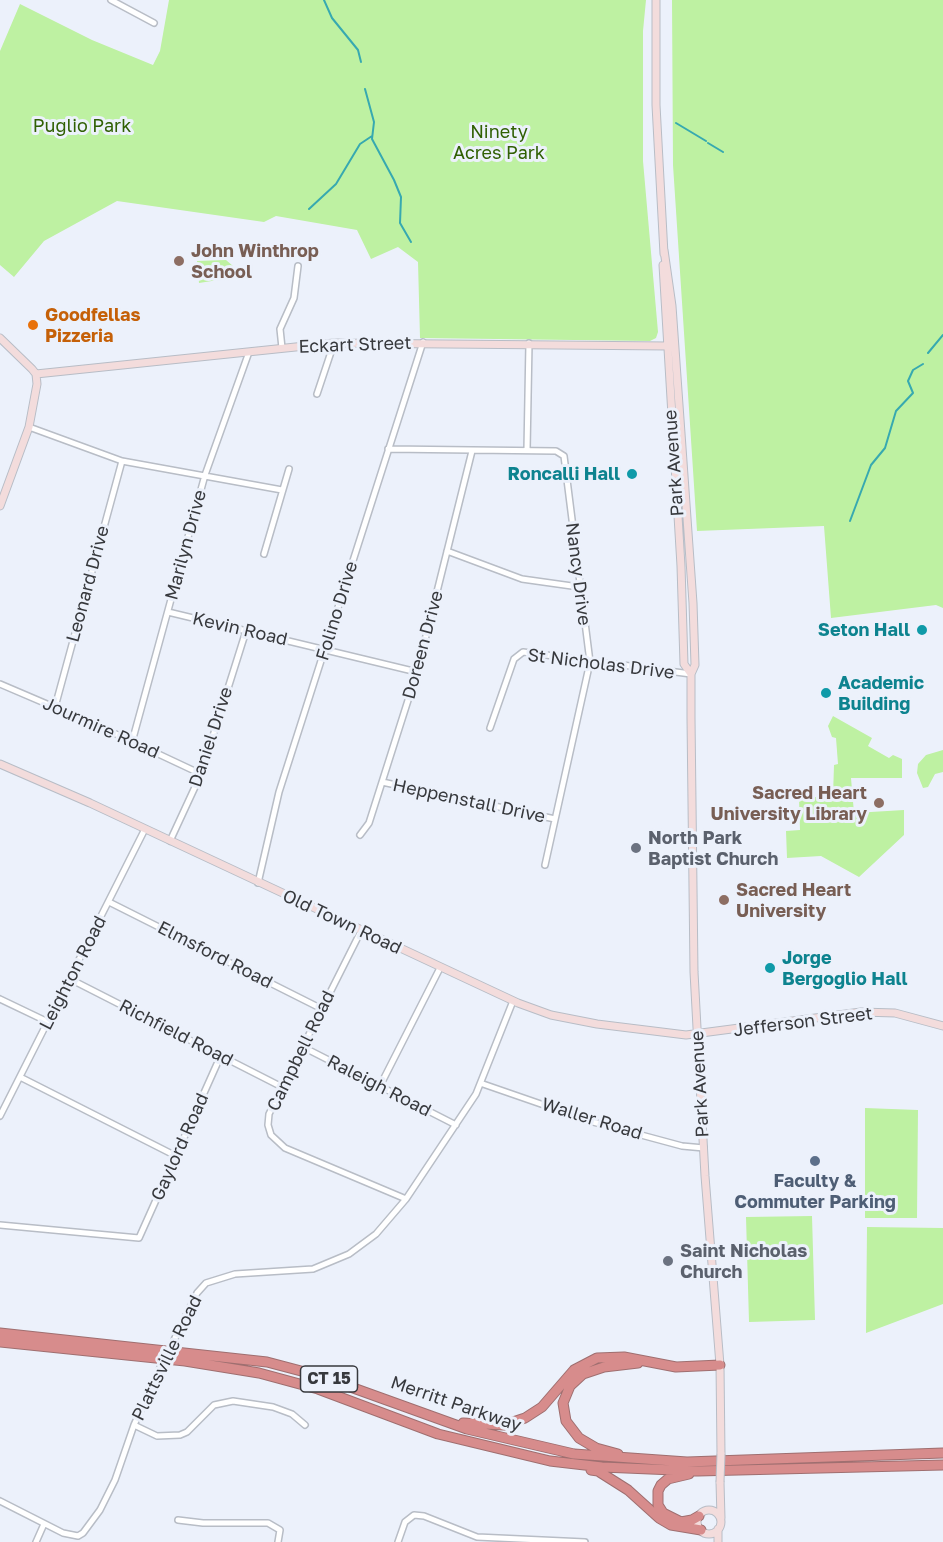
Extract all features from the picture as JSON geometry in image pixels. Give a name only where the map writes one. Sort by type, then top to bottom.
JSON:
[{"type":"highway","name":"Merritt Parkway","points":[[0,1333],[267,1362],[320,1376],[506,1440],[549,1450],[604,1458],[746,1460],[943,1453]]},
{"type":"highway","name":"Merritt Parkway","points":[[0,1342],[184,1361],[259,1373],[318,1389],[438,1434],[550,1461],[602,1467],[698,1471],[943,1465]]},
{"type":"highway","points":[[440,1419],[488,1426],[504,1425],[534,1413],[565,1379],[589,1361],[614,1356],[676,1367],[720,1365]]},
{"type":"highway","points":[[650,1363],[604,1367],[583,1374],[567,1391],[563,1412],[569,1427],[586,1443],[608,1452],[650,1460]]},
{"type":"highway","points":[[550,1461],[598,1471],[628,1490],[659,1518],[671,1525],[703,1532]]},
{"type":"highway","points":[[698,1471],[668,1479],[662,1485],[657,1498],[663,1513],[670,1518],[687,1521],[699,1516]]},
{"type":"main road","name":"Park Avenue","points":[[656,0],[658,143],[666,346],[679,527],[684,664],[691,674]]},
{"type":"main road","name":"Park Avenue","points":[[664,250],[675,346],[688,524],[695,665],[691,674],[697,1034],[720,1365],[721,1518]]},
{"type":"main road","points":[[0,338],[36,374],[35,404],[29,427],[0,506]]},
{"type":"main road","name":"Eckart Street","points":[[36,374],[334,343],[675,346]]},
{"type":"main road","points":[[679,527],[688,524]]},
{"type":"main road","name":"Old Town Road","points":[[0,764],[146,829],[513,1001],[577,1021],[697,1034]]},
{"type":"main road","name":"Jefferson Street","points":[[697,1034],[878,1012],[911,1016],[943,1026]]},
{"type":"main road","points":[[711,1542],[697,1523],[699,1516],[710,1510],[720,1495]]},
{"type":"main road","points":[[710,1510],[721,1518],[718,1542]]},
{"type":"main road","points":[[703,1532],[718,1529]]},
{"type":"street","points":[[111,0],[154,24]]},
{"type":"street","points":[[282,348],[280,329],[294,298],[298,266]]},
{"type":"street","name":"Folino Drive","points":[[258,883],[279,792],[423,342]]},
{"type":"street","points":[[317,394],[334,343]]},
{"type":"street","points":[[527,450],[529,343]]},
{"type":"street","name":"Marilyn Drive","points":[[132,742],[205,475],[249,352]]},
{"type":"street","points":[[29,427],[122,461],[282,490]]},
{"type":"street","name":"Nancy Drive","points":[[388,449],[556,451],[564,456],[590,662],[545,865]]},
{"type":"street","name":"Doreen Drive","points":[[360,835],[369,823],[417,672],[472,451]]},
{"type":"street","name":"Leonard Drive","points":[[55,707],[122,461]]},
{"type":"street","points":[[264,554],[289,469]]},
{"type":"street","points":[[447,551],[522,579],[579,587]]},
{"type":"street","name":"Kevin Road","points":[[168,612],[417,672]]},
{"type":"street","name":"Daniel Drive","points":[[170,841],[201,774],[246,631]]},
{"type":"street","name":"St Nicholas Drive","points":[[490,728],[516,656],[528,653],[691,674]]},
{"type":"street","name":"Jourmire Road","points":[[0,684],[201,774]]},
{"type":"street","name":"Heppenstall Drive","points":[[382,782],[555,819]]},
{"type":"street","name":"Leighton Road","points":[[0,1116],[146,829]]},
{"type":"street","name":"Elmsford Road","points":[[109,902],[322,1009]]},
{"type":"street","name":"Campbell Road","points":[[361,931],[268,1120],[271,1135],[279,1144],[406,1199]]},
{"type":"street","points":[[380,1086],[440,968]]},
{"type":"street","name":"Richfield Road","points":[[70,979],[282,1088]]},
{"type":"street","points":[[0,999],[48,1022]]},
{"type":"street","name":"Plattsville Road","points":[[78,1536],[88,1529],[100,1510],[159,1370],[192,1301],[206,1283],[220,1276],[295,1272],[336,1261],[376,1234],[406,1199],[483,1084],[513,1001]]},
{"type":"street","name":"Raleigh Road","points":[[303,1047],[456,1125]]},
{"type":"street","name":"Gaylord Road","points":[[0,1224],[139,1238],[221,1055]]},
{"type":"street","points":[[20,1077],[176,1156]]},
{"type":"street","name":"Waller Road","points":[[483,1084],[593,1122],[682,1146],[704,1148]]},
{"type":"street","points":[[134,1425],[157,1436],[180,1435],[187,1432],[214,1405],[233,1401],[273,1407],[292,1414],[305,1425]]},
{"type":"street","points":[[0,1501],[63,1533],[78,1536],[81,1542]]},
{"type":"street","points":[[398,1542],[405,1522],[414,1515],[424,1516],[477,1538],[585,1542]]},
{"type":"street","points":[[178,1520],[203,1523],[268,1523],[280,1530],[278,1542]]},
{"type":"street","points":[[36,1542],[44,1524]]},
{"type":"green space","name":"Ninety Acres Park","points":[[169,0],[646,0],[643,31],[643,161],[658,332],[656,338],[650,341],[420,338],[418,262],[398,247],[371,259],[357,230],[276,216],[264,222],[117,201],[44,241],[14,277],[0,265],[0,51],[20,4],[92,40],[153,65],[160,51]]},
{"type":"green space","points":[[672,0],[943,0],[943,608],[936,605],[831,618],[824,526],[697,531],[673,165]]},
{"type":"green space","points":[[226,260],[233,266],[231,278],[199,283],[197,261]]},
{"type":"green space","points":[[833,716],[872,738],[868,746],[889,758],[893,755],[902,759],[902,778],[851,778],[854,813],[904,810],[904,835],[859,877],[821,856],[787,858],[786,831],[800,830],[799,798],[833,796],[834,765],[838,764],[836,738],[832,737],[828,726]]},
{"type":"green space","points":[[943,750],[943,772],[935,774],[928,787],[923,788],[917,773],[918,764],[926,755]]},
{"type":"green space","points":[[865,1108],[918,1110],[917,1218],[865,1218]]},
{"type":"green space","points":[[812,1216],[815,1320],[749,1322],[746,1217]]},
{"type":"green space","points":[[867,1227],[943,1228],[943,1304],[866,1333]]},
{"type":"waterway","points":[[324,0],[332,18],[358,50],[361,62]]},
{"type":"waterway","points":[[365,89],[374,122],[372,139],[401,197],[400,223],[411,242]]},
{"type":"waterway","points":[[676,123],[706,141]]},
{"type":"waterway","points":[[309,209],[336,184],[360,144],[372,136]]},
{"type":"waterway","points":[[708,143],[723,152]]},
{"type":"waterway","points":[[928,353],[943,335]]},
{"type":"waterway","points":[[850,521],[871,465],[885,448],[896,411],[913,393],[908,381],[913,370],[923,364]]},
{"type":"place","name":"John Winthrop School","points":[[179,261]]},
{"type":"place","name":"Goodfellas Pizzeria","points":[[33,325]]},
{"type":"place","name":"Roncalli Hall","points":[[632,474]]},
{"type":"place","name":"Seton Hall","points":[[922,630]]},
{"type":"place","name":"Academic Building","points":[[826,693]]},
{"type":"place","name":"Sacred Heart University Library","points":[[879,803]]},
{"type":"place","name":"North Park Baptist Church","points":[[636,848]]},
{"type":"place","name":"Sacred Heart University","points":[[724,900]]},
{"type":"place","name":"Jorge Bergoglio Hall","points":[[770,968]]},
{"type":"place","name":"Faculty & Commuter Parking","points":[[815,1161]]},
{"type":"place","name":"Saint Nicholas Church","points":[[668,1261]]},
{"type":"park label","name":"Puglio Park","points":[[82,126]]}]
